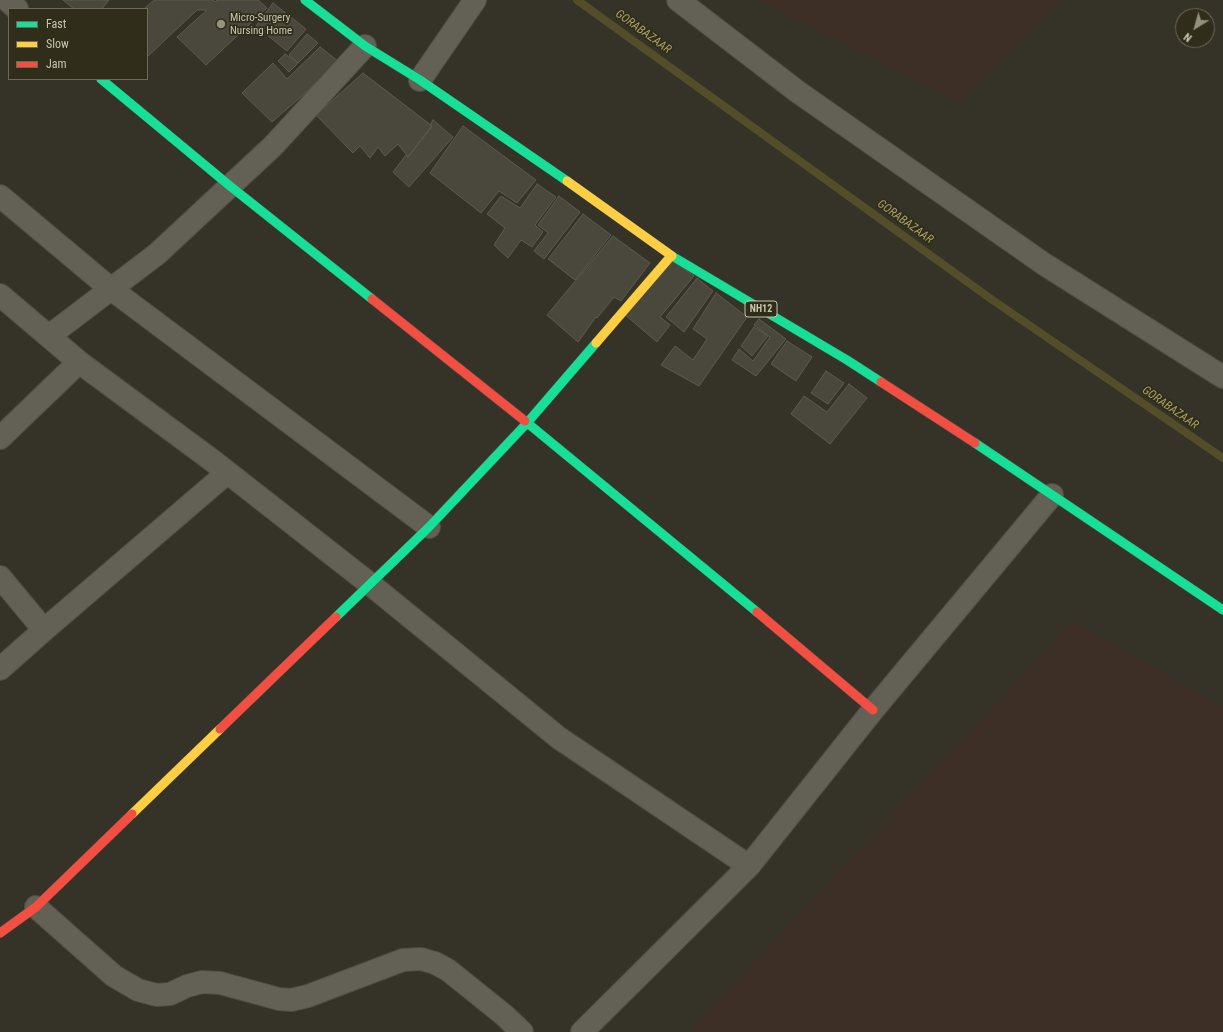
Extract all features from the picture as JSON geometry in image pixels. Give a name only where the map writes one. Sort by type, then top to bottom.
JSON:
[{"type":"street","points":[[7,0],[17,8]]},
{"type":"street","name":"NH12","points":[[305,0],[365,46],[420,80],[555,172],[671,256],[847,360],[971,440],[1223,610]]},
{"type":"street","points":[[420,80],[475,0]]},
{"type":"street","points":[[678,0],[798,92],[1044,264],[1223,377]]},
{"type":"street","points":[[49,336],[157,254],[273,146],[365,46]]},
{"type":"street","points":[[102,80],[230,186],[527,423],[736,594],[873,710]]},
{"type":"street","points":[[0,196],[111,289],[429,527]]},
{"type":"street","points":[[0,933],[36,907],[429,527],[527,423],[671,256]]},
{"type":"street","points":[[0,294],[79,362],[227,473],[370,584],[559,738],[750,866]]},
{"type":"street","points":[[0,438],[79,362]]},
{"type":"street","points":[[0,669],[227,473]]},
{"type":"street","points":[[582,1032],[750,866],[873,710],[1052,495]]},
{"type":"street","points":[[0,577],[44,630]]},
{"type":"street","points":[[36,907],[114,976],[138,990],[157,995],[170,994],[187,986],[202,982],[220,983],[279,999],[291,1000],[308,996],[404,960],[421,959],[435,963],[448,970],[504,1015],[522,1032]]},
{"type":"shaded area","points":[[759,0],[1063,0],[959,102]]},
{"type":"shaded area","points":[[1073,621],[1223,707],[1223,1032],[689,1032]]},
{"type":"building","points":[[63,0],[109,0],[103,8],[73,8]]},
{"type":"building","name":"Micro-Surgery Nursing Home","points":[[154,0],[213,0],[215,2],[217,0],[258,0],[267,8],[206,65],[177,37],[207,10],[197,10],[148,56],[148,8],[145,8]]},
{"type":"building","points":[[273,3],[306,29],[287,51],[256,26]]},
{"type":"building","points":[[307,34],[318,43],[298,63],[289,55]]},
{"type":"building","points":[[320,47],[338,61],[303,95],[272,122],[242,93],[273,63],[287,79]]},
{"type":"building","points":[[285,54],[298,63],[289,72],[278,61]]},
{"type":"building","points":[[363,73],[432,126],[408,157],[398,144],[385,156],[378,147],[370,158],[360,146],[353,153],[316,115]]},
{"type":"building","points":[[433,120],[453,137],[409,187],[393,172],[406,155],[408,157],[432,126],[430,125]]},
{"type":"building","points":[[463,126],[536,180],[517,203],[499,191],[481,213],[430,173]]},
{"type":"building","points":[[537,184],[556,197],[535,225],[543,232],[532,247],[521,240],[508,258],[494,245],[505,228],[487,214],[501,196],[520,208]]},
{"type":"building","points":[[559,196],[580,212],[544,259],[534,251],[548,233],[538,225]]},
{"type":"building","points":[[583,214],[611,235],[575,280],[548,259]]},
{"type":"building","points":[[613,236],[650,263],[621,301],[614,297],[597,318],[596,317],[578,342],[547,315]]},
{"type":"building","points":[[670,259],[694,276],[660,317],[670,325],[657,342],[623,313]]},
{"type":"building","points":[[697,278],[713,291],[684,332],[666,317]]},
{"type":"building","points":[[716,293],[747,317],[699,386],[661,365],[675,346],[693,360],[707,339],[693,329]]},
{"type":"building","points":[[759,319],[786,339],[756,376],[732,360],[739,349],[753,361],[770,337],[754,325]]},
{"type":"building","points":[[754,327],[768,336],[752,356],[741,346]]},
{"type":"building","points":[[787,341],[812,357],[796,381],[771,364]]},
{"type":"building","points":[[826,371],[844,383],[828,404],[811,393]]},
{"type":"building","points":[[849,384],[867,398],[830,444],[791,414],[804,396],[827,412]]},
{"type":"waterway","name":"GORABAZAAR","points":[[577,0],[991,299],[1223,458]]},
{"type":"traffic: fast","points":[[305,0],[365,46],[420,80],[567,181]]},
{"type":"traffic: fast","points":[[102,80],[230,186],[372,299]]},
{"type":"traffic: fast","points":[[672,256],[847,360],[881,382]]},
{"type":"traffic: fast","points":[[336,617],[429,527],[527,423],[596,343]]},
{"type":"traffic: fast","points":[[525,421],[757,612]]},
{"type":"traffic: fast","points":[[975,443],[1223,610]]},
{"type":"traffic: slow","points":[[567,181],[672,256]]},
{"type":"traffic: slow","points":[[596,343],[671,256]]},
{"type":"traffic: slow","points":[[132,814],[220,729]]},
{"type":"traffic: jam","points":[[372,299],[525,421]]},
{"type":"traffic: jam","points":[[881,382],[975,443]]},
{"type":"traffic: jam","points":[[757,612],[873,710]]},
{"type":"traffic: jam","points":[[220,729],[336,617]]},
{"type":"traffic: jam","points":[[0,933],[36,907],[132,814]]},
{"type":"place","name":"Micro-Surgery Nursing Home","points":[[221,24]]}]
